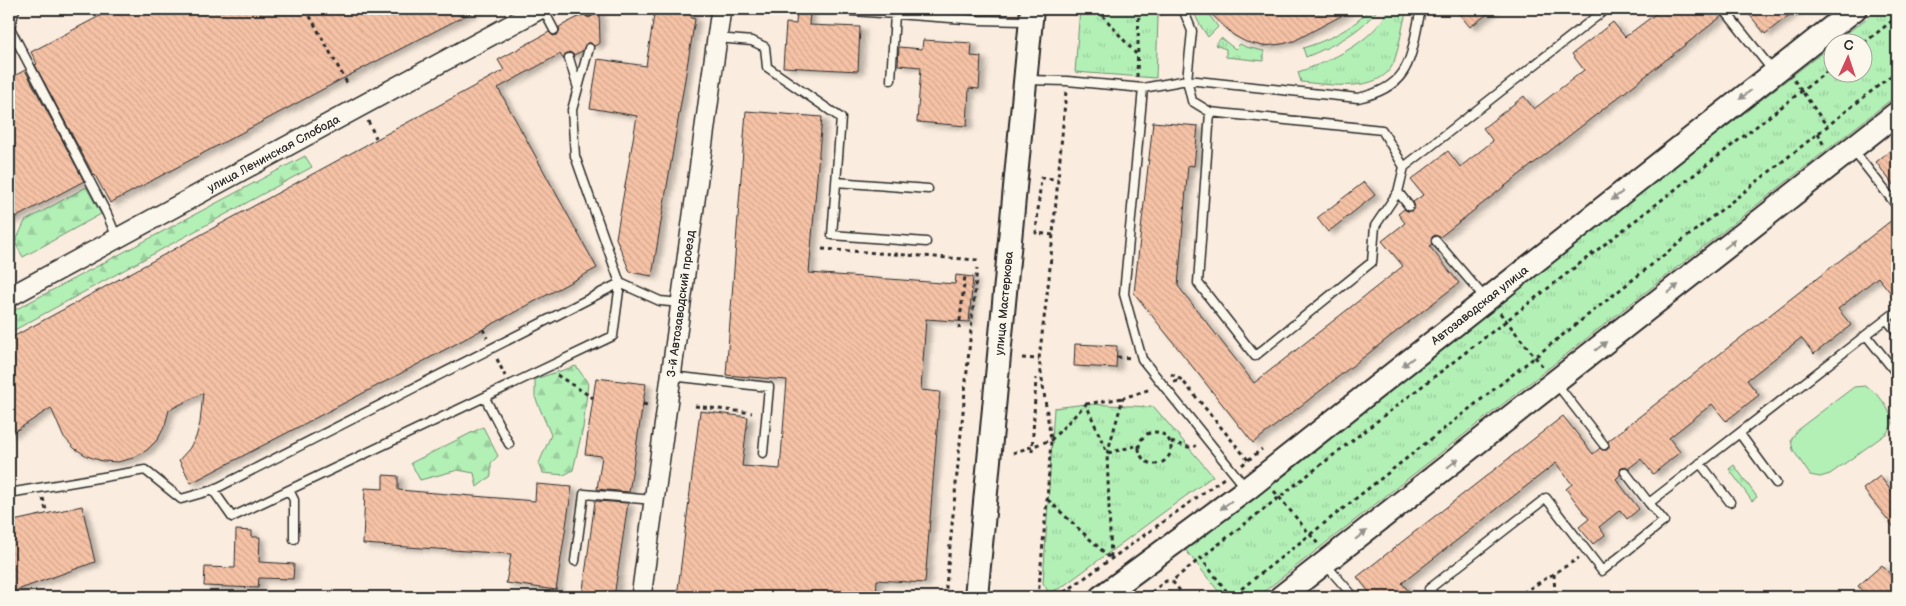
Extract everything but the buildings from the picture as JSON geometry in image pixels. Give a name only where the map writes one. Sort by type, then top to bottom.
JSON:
[{"type":"main road","name":"Автозаводская улица","points":[[1101,597],[1240,480],[1490,303],[1779,68],[1855,9]]},
{"type":"main road","name":"улица Мастеркова","points":[[976,597],[1031,15]]},
{"type":"main road","points":[[1281,597],[1323,555],[1550,376],[1897,113]]},
{"type":"street","name":"улица Ленинская Слобода","points":[[9,297],[541,9]]},
{"type":"street","name":"3-й Автозаводский проезд","points":[[641,597],[721,9]]},
{"type":"lane","points":[[15,9],[9,29],[118,238]]},
{"type":"lane","points":[[541,9],[554,30]]},
{"type":"lane","points":[[1183,9],[1192,31],[1187,80],[1192,101],[1210,112],[1382,130],[1404,167]]},
{"type":"lane","points":[[1026,80],[1067,81],[1140,88],[1187,80],[1358,98],[1375,94],[1391,86],[1406,70],[1421,9]]},
{"type":"lane","points":[[1210,112],[1198,283],[1255,356],[1372,262],[1375,226],[1398,192],[1404,167],[1606,9]]},
{"type":"lane","points":[[839,10],[979,20],[1031,15]]},
{"type":"lane","points":[[1726,12],[1779,68]]},
{"type":"lane","points":[[891,80],[895,14]]},
{"type":"lane","points":[[717,38],[752,41],[765,48],[766,67],[841,118],[832,235],[926,242]]},
{"type":"lane","points":[[213,490],[232,517],[613,336],[620,283],[575,156],[572,110],[577,86],[589,48]]},
{"type":"lane","points":[[568,58],[577,86]]},
{"type":"lane","points":[[1140,88],[1124,294],[1142,359],[1240,480]]},
{"type":"lane","points":[[1851,148],[1897,206]]},
{"type":"lane","points":[[836,182],[928,188]]},
{"type":"lane","points":[[1398,192],[1409,206]]},
{"type":"lane","points":[[1436,240],[1490,303]]},
{"type":"lane","points":[[620,283],[660,301],[681,303]]},
{"type":"lane","points":[[9,493],[145,470],[181,499],[213,490],[620,283]]},
{"type":"lane","points":[[1649,502],[1740,434],[1897,311]]},
{"type":"lane","points":[[1887,320],[1897,332]]},
{"type":"lane","points":[[1866,335],[1897,374]]},
{"type":"lane","points":[[671,376],[769,387],[763,453]]},
{"type":"lane","points":[[1550,376],[1604,445]]},
{"type":"lane","points":[[485,398],[509,444]]},
{"type":"lane","points":[[1740,434],[1776,483]]},
{"type":"lane","points":[[1700,463],[1730,502]]},
{"type":"lane","points":[[1436,597],[1429,589],[1546,498],[1602,571],[1664,522],[1625,472]]},
{"type":"lane","points":[[289,490],[294,500],[294,539]]},
{"type":"lane","points":[[575,560],[584,494],[654,500]]},
{"type":"lane","points":[[1323,555],[1354,597]]},
{"type":"path","points":[[306,9],[347,83]]},
{"type":"path","points":[[1097,9],[1137,54]]},
{"type":"path","points":[[1139,9],[1137,54],[1140,88]]},
{"type":"path","points":[[1874,35],[1897,17]]},
{"type":"path","points":[[1779,68],[1800,91],[1827,126]]},
{"type":"path","points":[[1202,558],[1231,597],[1897,71]]},
{"type":"path","points":[[1145,597],[1166,581],[1172,581],[1202,558],[1505,320],[1824,73]]},
{"type":"path","points":[[1038,597],[1051,440],[1039,359],[1053,235],[1067,81]]},
{"type":"path","points":[[368,120],[376,138]]},
{"type":"path","points":[[1053,235],[1036,233],[1040,187],[1041,178],[1058,180]]},
{"type":"path","points":[[822,249],[978,260]]},
{"type":"path","points":[[946,597],[977,268]]},
{"type":"path","points":[[959,329],[965,276]]},
{"type":"path","points":[[1490,303],[1550,376]]},
{"type":"path","points":[[1022,358],[1039,359]]},
{"type":"path","points":[[545,368],[593,398]]},
{"type":"path","points":[[1032,452],[1036,378]]},
{"type":"path","points":[[1013,453],[1051,440],[1086,404],[1123,398],[1182,380]]},
{"type":"path","points":[[1111,559],[1107,454],[1123,398]]},
{"type":"path","points":[[1086,404],[1107,454]]},
{"type":"path","points":[[695,406],[752,413]]},
{"type":"path","points":[[1158,432],[1168,437],[1172,446],[1166,460],[1162,463],[1152,464],[1140,455],[1139,445],[1140,440],[1148,433],[1158,432]]},
{"type":"path","points":[[1107,454],[1139,445]]},
{"type":"path","points":[[1058,597],[1111,559],[1240,480],[1248,460]]},
{"type":"path","points":[[1270,487],[1310,534],[1323,555]]},
{"type":"path","points":[[1047,500],[1111,559]]},
{"type":"path","points":[[1516,597],[1588,553]]},
{"type":"path","points":[[1554,574],[1555,597]]},
{"type":"path","points":[[1172,581],[1185,597]]},
{"type":"green space","points":[[1080,9],[1171,9],[1158,17],[1156,78],[1075,72]]},
{"type":"green space","points":[[1192,9],[1205,9],[1218,27],[1208,37],[1200,25]]},
{"type":"green space","points":[[1369,9],[1378,9],[1363,25],[1336,43],[1306,57],[1303,48],[1321,42],[1348,28]]},
{"type":"green space","points":[[1389,9],[1407,9],[1396,56],[1387,72],[1378,79],[1352,85],[1301,82],[1298,72],[1337,56],[1362,41],[1382,21]]},
{"type":"green space","points":[[1879,9],[1897,9],[1897,95],[1257,597],[1223,597],[1184,548],[1824,51],[1824,82],[1874,82],[1874,32],[1848,32]]},
{"type":"green space","points":[[1221,38],[1235,49],[1240,44],[1264,51],[1264,61],[1226,57],[1226,49],[1215,45]]},
{"type":"green space","points":[[305,156],[312,167],[9,333],[9,313]]},
{"type":"green space","points":[[86,187],[101,214],[23,257],[15,243],[25,221]]},
{"type":"green space","points":[[576,366],[588,383],[583,428],[573,470],[564,475],[543,473],[539,463],[551,435],[535,397],[535,379]]},
{"type":"green space","points":[[1865,386],[1879,397],[1889,412],[1893,423],[1887,433],[1830,474],[1820,477],[1810,475],[1793,450],[1791,440],[1797,430],[1854,387]]},
{"type":"green space","points":[[1086,404],[1154,407],[1213,476],[1062,587],[1049,593],[1043,583],[1054,408]]},
{"type":"green space","points":[[483,427],[498,456],[491,463],[491,476],[477,487],[474,473],[458,470],[420,480],[411,463]]},
{"type":"green space","points":[[1734,465],[1757,497],[1752,501],[1729,469]]}]
